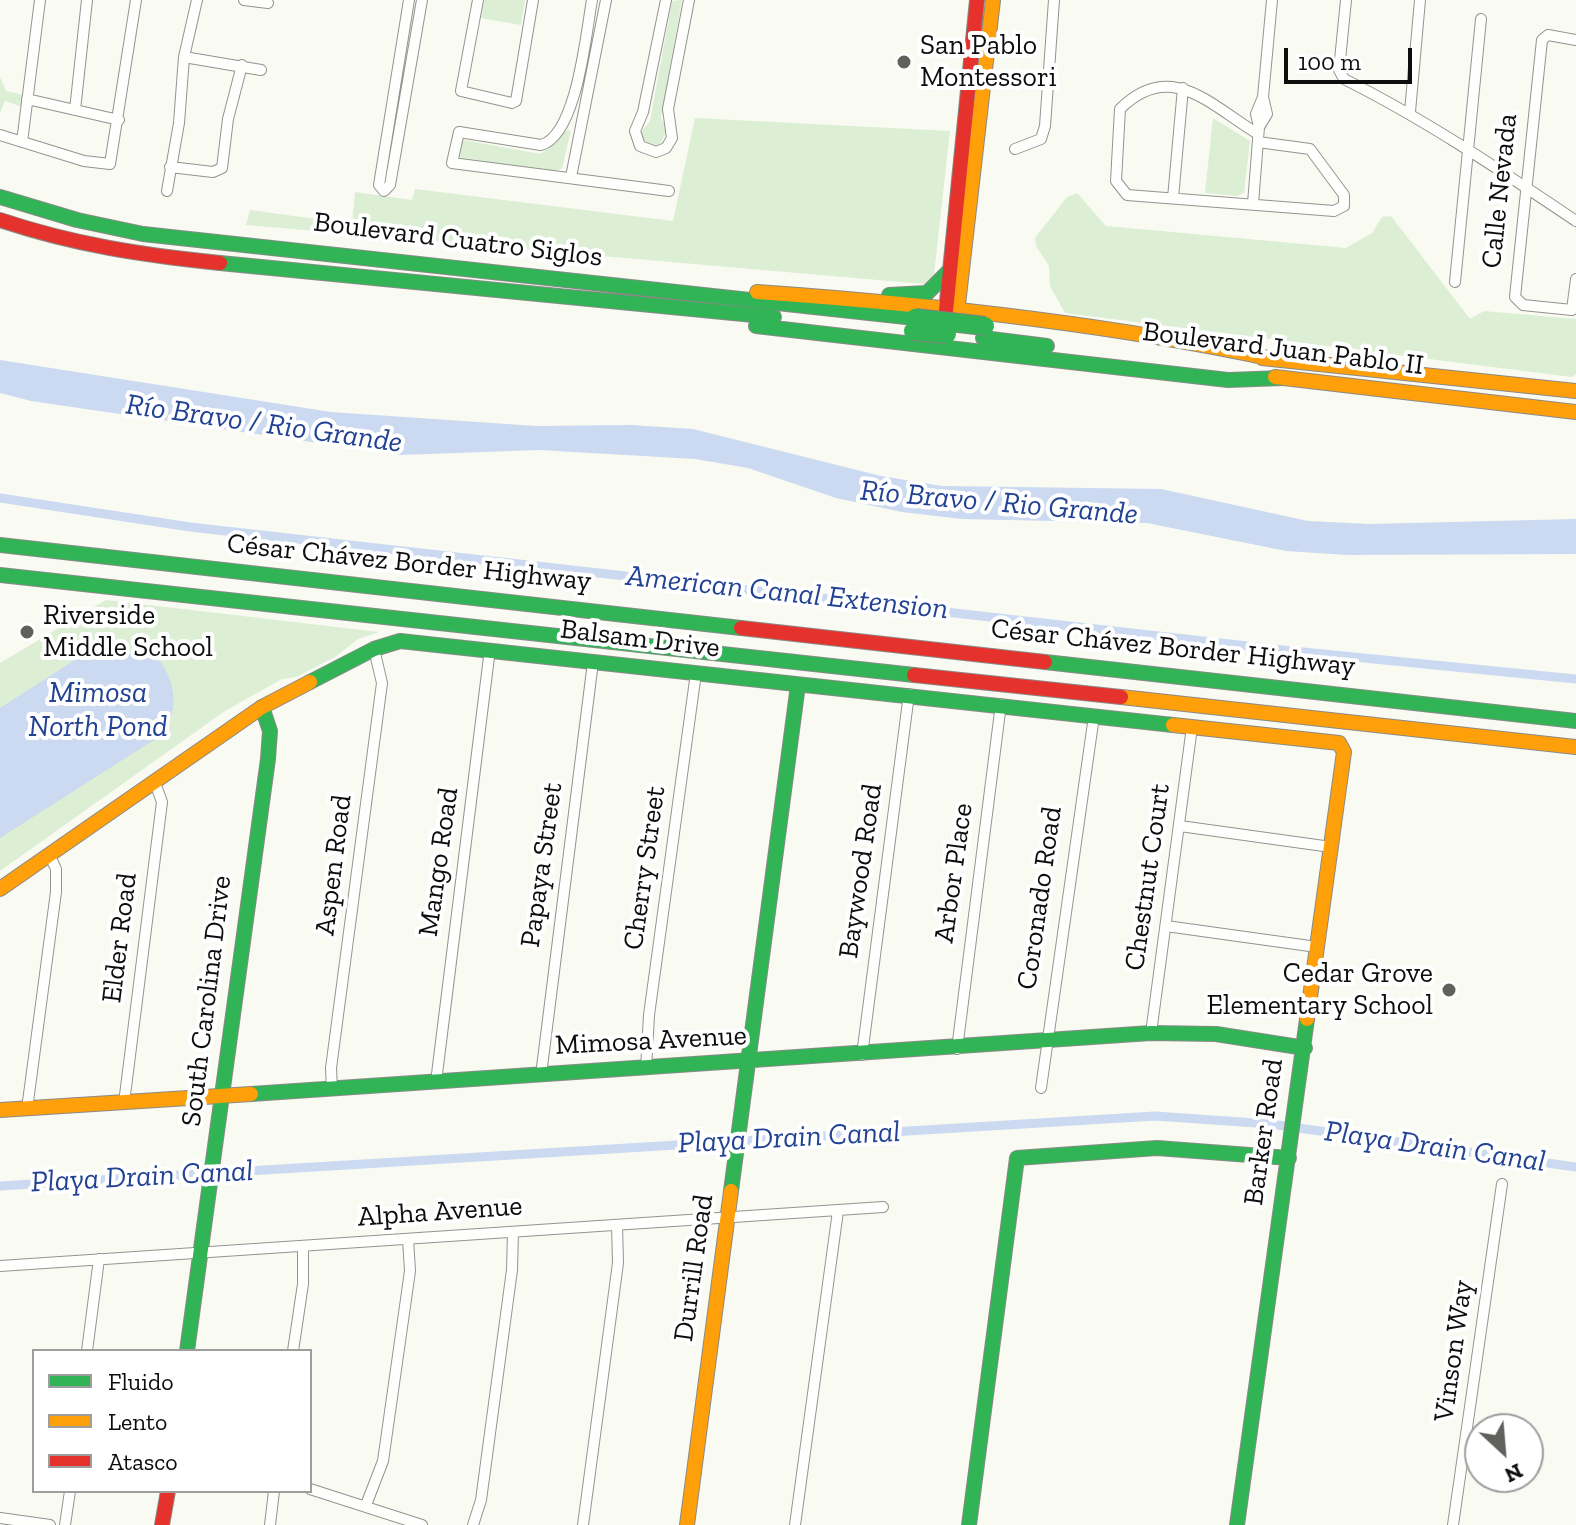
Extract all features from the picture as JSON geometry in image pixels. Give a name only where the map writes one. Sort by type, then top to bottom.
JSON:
[{"type":"main road","points":[[951,312],[951,269],[977,0]]},
{"type":"main road","points":[[947,347],[993,0]]},
{"type":"main road","name":"Boulevard Cuatro Siglos","points":[[0,197],[77,220],[143,234],[571,281],[702,304]]},
{"type":"main road","name":"Boulevard Cuatro Siglos","points":[[0,220],[64,241],[128,254],[432,285],[702,304],[911,325]]},
{"type":"main road","points":[[571,281],[621,279],[860,299],[927,293],[951,269]]},
{"type":"main road","points":[[432,285],[469,294],[911,325],[985,333],[1180,339],[1273,359]]},
{"type":"main road","points":[[860,299],[947,347]]},
{"type":"main road","points":[[911,325],[951,312],[985,333],[1228,380],[1283,378]]},
{"type":"main road","points":[[947,347],[985,333]]},
{"type":"main road","name":"Boulevard Juan Pablo II","points":[[985,333],[1179,349],[1576,391]]},
{"type":"main road","name":"Boulevard Juan Pablo II","points":[[985,333],[1189,366],[1576,412]]},
{"type":"main road","points":[[0,538],[63,552]]},
{"type":"main road","name":"César Chávez Border Highway","points":[[0,545],[1576,721]]},
{"type":"main road","name":"César Chávez Border Highway","points":[[0,575],[1576,747]]},
{"type":"main road","points":[[0,581],[43,581]]},
{"type":"main road","name":"Balsam Drive","points":[[0,889],[262,707],[374,649],[412,639],[798,685],[909,694],[1333,741],[1343,746]]},
{"type":"main road","name":"Durrill Road","points":[[687,1525],[798,685]]},
{"type":"main road","name":"South Carolina Drive","points":[[187,1349],[268,759],[270,731],[262,707]]},
{"type":"main road","name":"Barker Road","points":[[1237,1525],[1296,1116],[1343,746]]},
{"type":"main road","name":"Mimosa Avenue","points":[[0,1110],[750,1063],[1151,1033],[1216,1034],[1305,1048]]},
{"type":"main road","points":[[969,1525],[1000,1301],[1015,1161],[1021,1155],[1157,1148],[1289,1158]]},
{"type":"main road","points":[[162,1525],[168,1493]]},
{"type":"street","points":[[22,142],[40,0]]},
{"type":"street","points":[[75,110],[87,0]]},
{"type":"street","points":[[0,135],[98,165],[108,165],[119,120],[136,0]]},
{"type":"street","points":[[167,191],[179,123],[184,57],[196,0]]},
{"type":"street","points":[[244,0],[268,3]]},
{"type":"street","points":[[409,0],[379,185],[384,191],[390,185],[422,0]]},
{"type":"street","points":[[478,0],[461,91],[512,103],[516,101],[533,0]]},
{"type":"street","points":[[592,0],[570,114],[544,145],[459,132],[452,163],[669,191]]},
{"type":"street","points":[[571,177],[606,0]]},
{"type":"street","points":[[666,0],[643,112],[635,131],[640,146],[656,152],[666,148],[672,138],[668,109],[689,0]]},
{"type":"street","points":[[1015,149],[1041,139],[1045,126],[1054,0]]},
{"type":"street","points":[[1253,204],[1258,134],[1267,110],[1263,97],[1272,0]]},
{"type":"street","points":[[1346,0],[1339,70],[1346,80],[1410,112],[1576,221]]},
{"type":"street","points":[[1410,112],[1420,0]]},
{"type":"street","points":[[1455,282],[1481,19]]},
{"type":"street","points":[[404,30],[416,32]]},
{"type":"street","name":"Calle Nevada","points":[[1576,40],[1548,35],[1541,42],[1514,292],[1523,305],[1572,310],[1576,279]]},
{"type":"street","points":[[184,57],[261,70]]},
{"type":"street","points":[[170,167],[213,172],[222,168],[228,119],[242,65]]},
{"type":"street","points":[[1160,85],[1183,88],[1258,134],[1306,147],[1346,200],[1344,206],[1336,211],[1127,195],[1116,181],[1120,111],[1160,85]]},
{"type":"street","points":[[1173,198],[1183,88]]},
{"type":"street","points":[[27,99],[119,120]]},
{"type":"street","points":[[570,114],[583,117]]},
{"type":"street","points":[[388,125],[401,126]]},
{"type":"street","name":"Aspen Road","points":[[332,1089],[331,1068],[382,683],[374,649]]},
{"type":"street","name":"Mango Road","points":[[436,1082],[490,649]]},
{"type":"street","name":"Papaya Street","points":[[541,1075],[593,662]]},
{"type":"street","name":"Cherry Street","points":[[646,1069],[649,1015],[696,673]]},
{"type":"street","name":"Baywood Road","points":[[862,1055],[909,694]]},
{"type":"street","name":"Arbor Place","points":[[957,1049],[1001,704]]},
{"type":"street","name":"Coronado Road","points":[[1041,1088],[1094,716]]},
{"type":"street","name":"Chestnut Court","points":[[1151,1033],[1192,727]]},
{"type":"street","name":"Elder Road","points":[[124,1103],[162,802],[154,780]]},
{"type":"street","points":[[1180,826],[1331,847]]},
{"type":"street","points":[[27,1109],[56,892],[56,869],[49,854]]},
{"type":"street","points":[[1166,926],[1317,947]]},
{"type":"street","name":"Vinson Way","points":[[1453,1525],[1502,1184]]},
{"type":"street","name":"Alpha Avenue","points":[[0,1266],[883,1207]]},
{"type":"street","points":[[795,1525],[838,1211]]},
{"type":"street","points":[[583,1525],[618,1263],[617,1225]]},
{"type":"street","points":[[473,1525],[486,1470],[512,1270],[513,1232]]},
{"type":"street","points":[[366,1505],[383,1461],[410,1271],[408,1239]]},
{"type":"street","points":[[293,1349],[303,1284],[303,1246]]},
{"type":"street","points":[[87,1349],[99,1259]]},
{"type":"street","points":[[0,1266],[0,1273]]},
{"type":"street","points":[[312,1490],[422,1525]]},
{"type":"street","points":[[65,1525],[70,1493]]},
{"type":"street","points":[[270,1525],[274,1493]]},
{"type":"street","points":[[0,1518],[50,1525]]},
{"type":"green space","points":[[484,0],[525,0],[521,25],[481,18]]},
{"type":"green space","points":[[682,0],[661,118],[667,130],[660,144],[653,147],[638,136],[650,121],[672,1]]},
{"type":"green space","points":[[0,77],[6,91],[25,95],[23,107],[5,101],[0,113]]},
{"type":"green space","points":[[695,118],[950,131],[934,274],[924,284],[246,225],[250,210],[352,224],[355,192],[412,200],[415,189],[673,221]]},
{"type":"green space","points":[[1213,118],[1250,141],[1244,193],[1237,196],[1205,193]]},
{"type":"green space","points":[[567,130],[571,131],[562,168],[556,172],[457,157],[459,142],[463,140],[541,154]]},
{"type":"green space","points":[[1077,193],[1106,226],[1346,248],[1372,233],[1382,217],[1391,216],[1470,319],[1484,311],[1576,319],[1576,374],[1572,377],[1065,313],[1050,286],[1049,266],[1036,246],[1035,238],[1067,197]]},
{"type":"green space","points":[[106,600],[379,632],[358,639],[335,657],[296,677],[282,679],[225,711],[0,871],[0,663]]},
{"type":"water","name":"Río Bravo / Rio Grande","points":[[0,360],[331,412],[536,426],[631,425],[693,429],[881,476],[942,486],[1161,489],[1308,521],[1369,524],[1576,519],[1576,554],[1347,555],[1286,551],[1147,523],[962,519],[902,512],[836,498],[748,468],[695,459],[539,450],[400,455],[31,401],[0,393]]},
{"type":"water","name":"Mimosa North Pond","points":[[105,644],[161,662],[174,700],[166,728],[160,736],[0,838],[0,708],[95,647]]},
{"type":"waterway","name":"American Canal Extension","points":[[0,498],[190,527],[1283,650],[1576,679]]},
{"type":"waterway","name":"Playa Drain Canal","points":[[0,1186],[1155,1116],[1270,1124],[1576,1167]]},
{"type":"traffic: fast","points":[[0,197],[77,220],[143,234],[915,318]]},
{"type":"traffic: fast","points":[[220,263],[774,317]]},
{"type":"traffic: fast","points":[[889,295],[927,293],[951,269]]},
{"type":"traffic: fast","points":[[915,318],[985,326]]},
{"type":"traffic: fast","points":[[756,326],[1228,380],[1283,378]]},
{"type":"traffic: fast","points":[[913,331],[947,334]]},
{"type":"traffic: fast","points":[[983,338],[1047,346]]},
{"type":"traffic: fast","points":[[0,545],[741,628]]},
{"type":"traffic: fast","points":[[0,575],[914,675]]},
{"type":"traffic: fast","points":[[310,682],[374,649],[400,641],[1173,725]]},
{"type":"traffic: fast","points":[[1045,662],[1576,721]]},
{"type":"traffic: fast","points":[[731,1191],[798,685]]},
{"type":"traffic: fast","points":[[187,1349],[268,759],[270,731],[262,707]]},
{"type":"traffic: fast","points":[[1237,1525],[1307,1019]]},
{"type":"traffic: fast","points":[[251,1094],[1151,1033],[1216,1034],[1305,1048]]},
{"type":"traffic: fast","points":[[969,1525],[1017,1158],[1157,1148],[1289,1158]]},
{"type":"traffic: slow","points":[[956,322],[993,0]]},
{"type":"traffic: slow","points":[[757,292],[1016,316],[1145,335],[1273,359]]},
{"type":"traffic: slow","points":[[1262,358],[1576,391]]},
{"type":"traffic: slow","points":[[1275,377],[1576,412]]},
{"type":"traffic: slow","points":[[0,889],[262,707],[310,682]]},
{"type":"traffic: slow","points":[[1121,697],[1576,747]]},
{"type":"traffic: slow","points":[[1173,725],[1339,743],[1344,752],[1307,1019]]},
{"type":"traffic: slow","points":[[0,1110],[251,1094]]},
{"type":"traffic: slow","points":[[687,1525],[731,1191]]},
{"type":"traffic: jam","points":[[945,321],[977,0]]},
{"type":"traffic: jam","points":[[0,220],[109,248],[220,263]]},
{"type":"traffic: jam","points":[[741,628],[1045,662]]},
{"type":"traffic: jam","points":[[914,675],[1121,697]]},
{"type":"traffic: jam","points":[[162,1525],[168,1493]]},
{"type":"place","name":"San Pablo Montessori","points":[[904,62]]},
{"type":"place","name":"Riverside Middle School","points":[[27,632]]},
{"type":"place","name":"Cedar Grove Elementary School","points":[[1449,990]]}]
